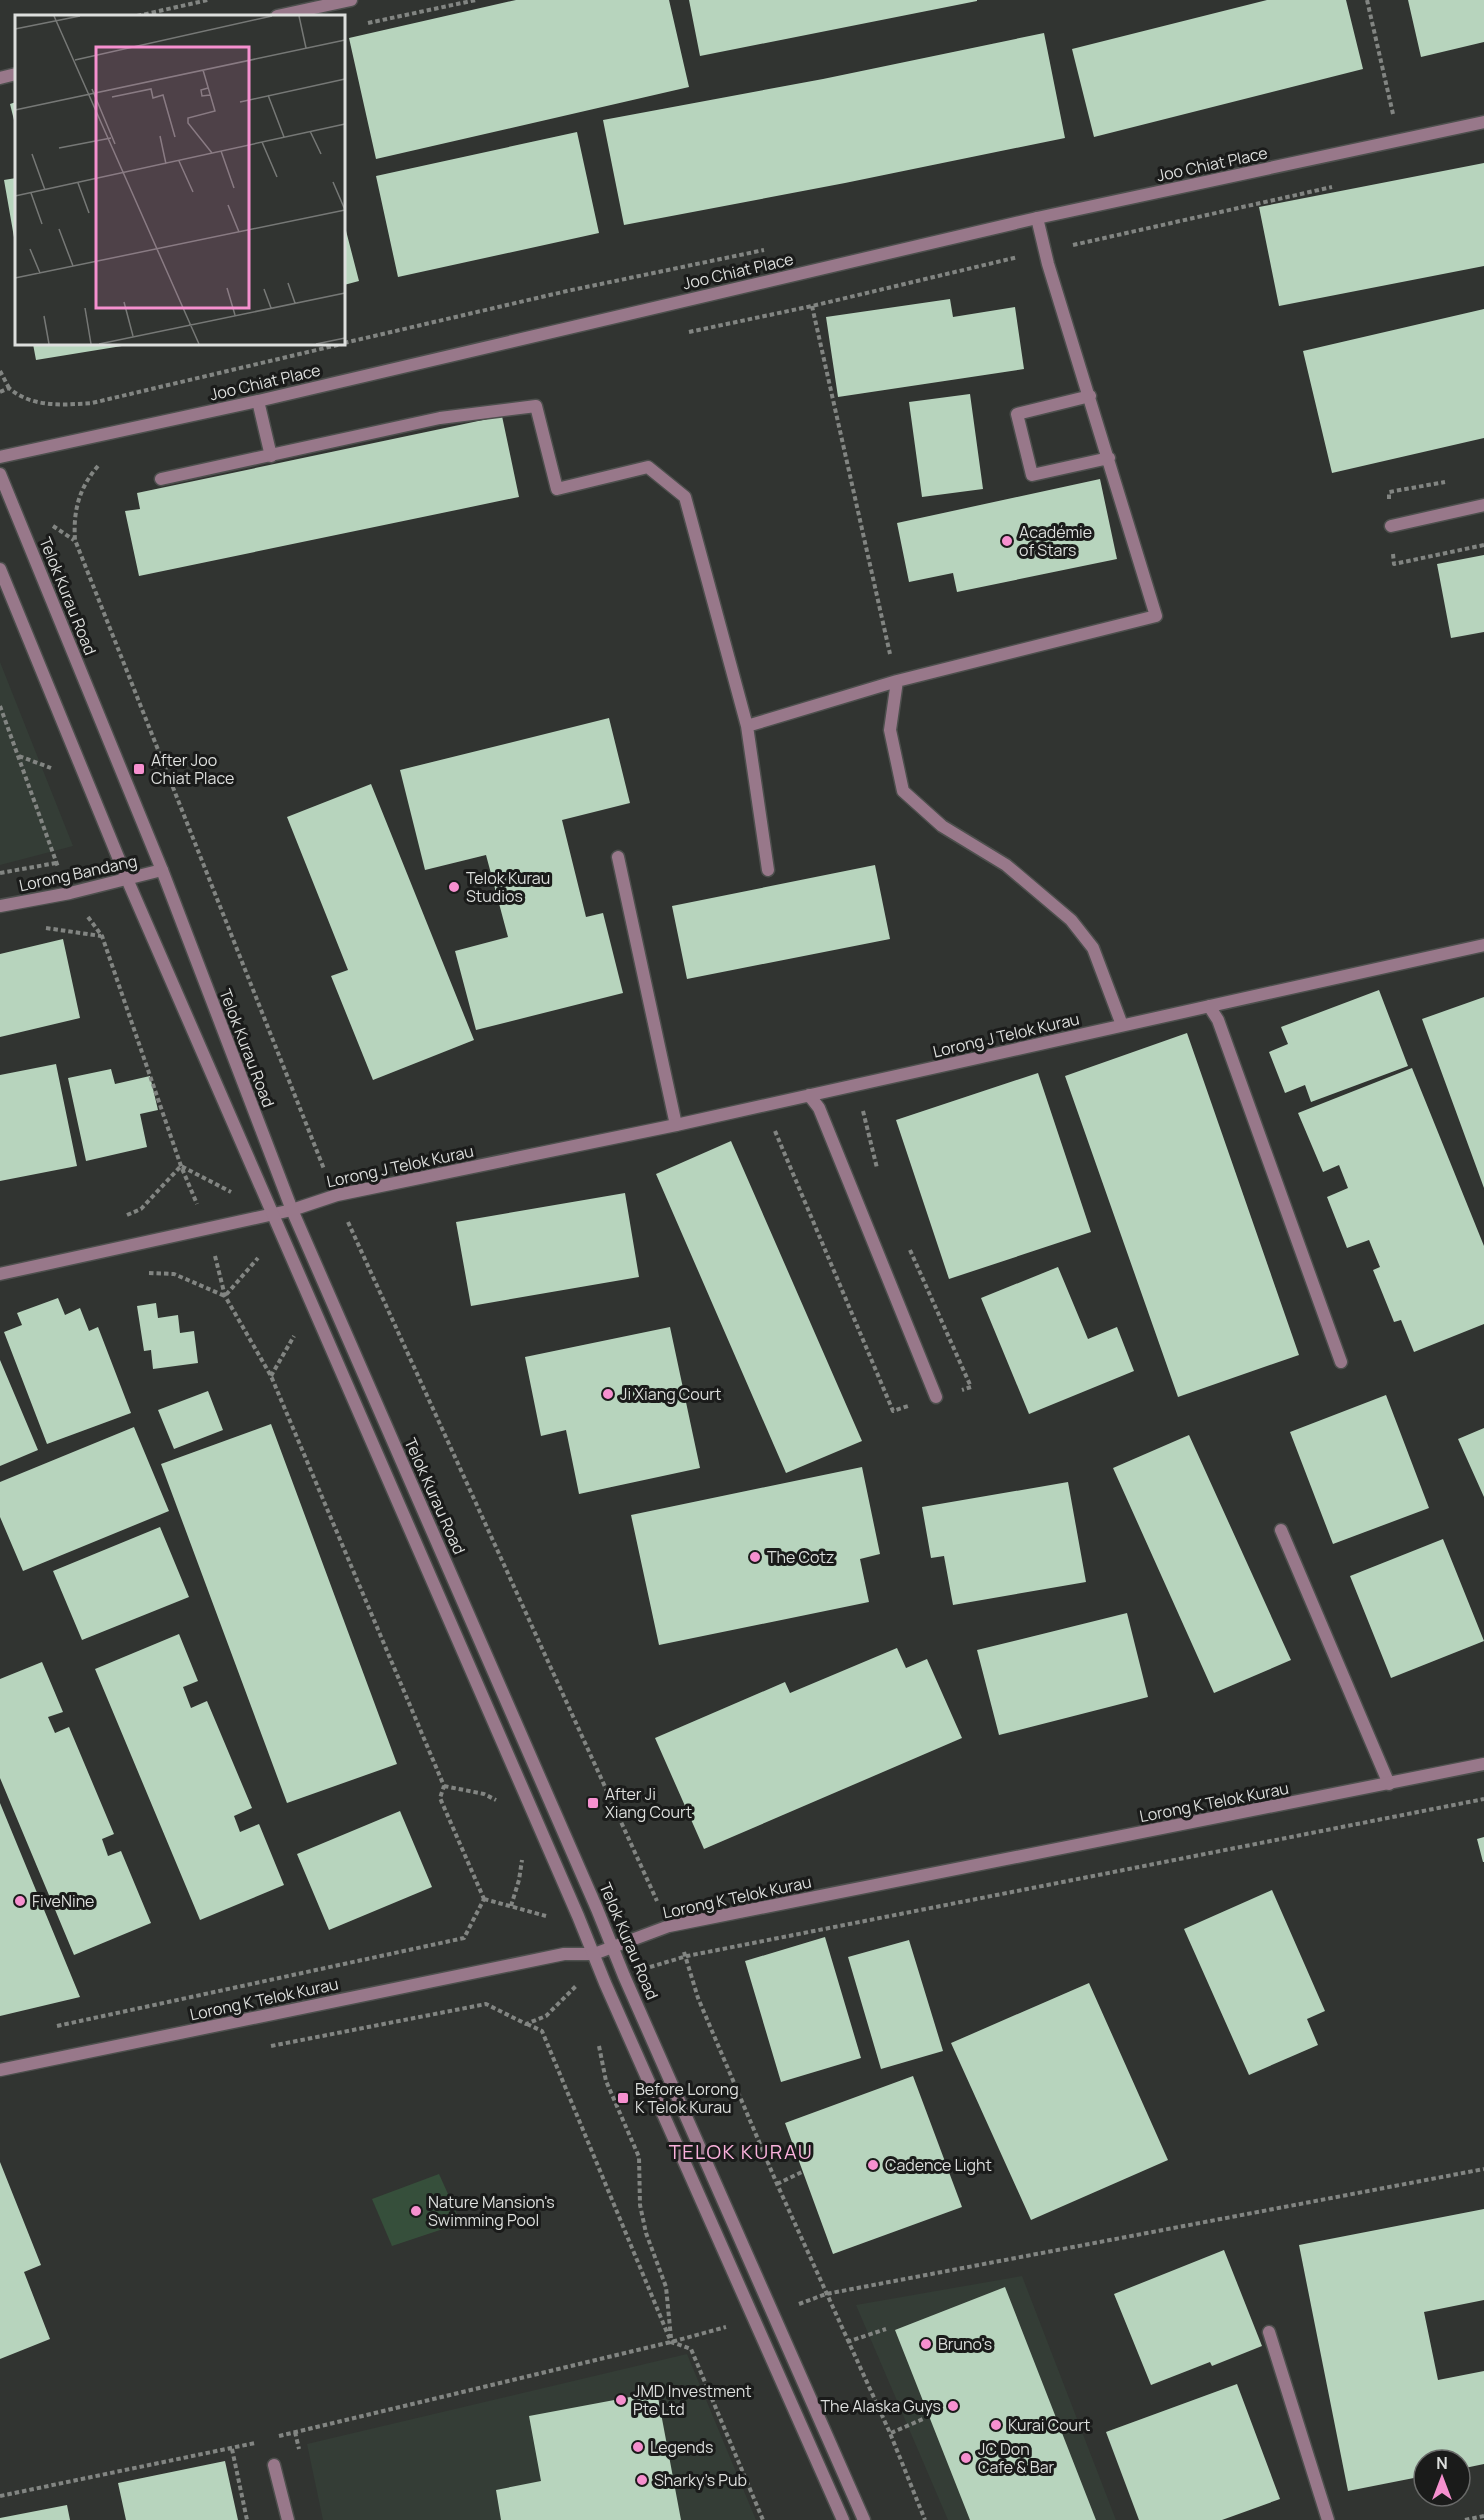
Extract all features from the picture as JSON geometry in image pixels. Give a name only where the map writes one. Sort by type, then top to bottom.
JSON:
[{"type":"street","points":[[282,15],[351,0]]},
{"type":"street","points":[[0,78],[15,74]]},
{"type":"street","name":"Joo Chiat Place","points":[[0,457],[258,401],[1036,218],[1484,122]]},
{"type":"street","points":[[747,726],[897,681],[1156,616],[1036,218]]},
{"type":"street","points":[[1090,396],[1017,414],[1032,475],[1109,458]]},
{"type":"street","points":[[258,401],[271,456]]},
{"type":"street","points":[[161,479],[440,418],[536,406],[557,489],[648,467],[685,497],[747,726],[768,870]]},
{"type":"street","name":"Telok Kurau Road","points":[[0,474],[162,870],[292,1210],[614,1947],[624,1976],[864,2520]]},
{"type":"street","points":[[1391,526],[1484,505]]},
{"type":"street","points":[[0,569],[127,879],[605,1983],[843,2520]]},
{"type":"street","points":[[897,681],[890,730],[903,791],[942,826],[1006,865],[1071,920],[1093,948],[1122,1026]]},
{"type":"street","points":[[618,857],[676,1125]]},
{"type":"street","name":"Lorong Bandang","points":[[0,906],[70,893],[162,870]]},
{"type":"street","name":"Lorong J Telok Kurau","points":[[0,1274],[273,1215],[337,1195],[676,1125],[1484,945]]},
{"type":"street","points":[[1209,1006],[1218,1020],[1341,1362]]},
{"type":"street","points":[[809,1095],[819,1108],[936,1397]]},
{"type":"street","points":[[1281,1530],[1389,1784]]},
{"type":"street","name":"Lorong K Telok Kurau","points":[[0,2070],[564,1954],[594,1954],[669,1926],[1484,1764]]},
{"type":"street","points":[[1269,2332],[1328,2520]]},
{"type":"street","points":[[274,2465],[288,2520]]},
{"type":"path","points":[[141,15],[208,0]]},
{"type":"path","points":[[366,23],[476,0]]},
{"type":"path","points":[[1367,0],[1394,118]]},
{"type":"path","points":[[1045,251],[1334,186]]},
{"type":"path","points":[[812,306],[897,681]]},
{"type":"path","points":[[0,372],[9,388],[18,396],[58,405],[92,403],[338,345]]},
{"type":"path","points":[[0,392],[9,388]]},
{"type":"path","points":[[1391,526],[1394,564],[1484,545]]},
{"type":"path","points":[[0,706],[56,862],[70,893],[102,936],[181,1166],[208,1229],[225,1296],[271,1376],[444,1786],[440,1798],[484,1899]]},
{"type":"path","points":[[0,873],[56,862]]},
{"type":"path","points":[[35,927],[102,936]]},
{"type":"path","points":[[862,1109],[878,1172]]},
{"type":"path","points":[[774,1129],[893,1411],[971,1387],[909,1247]]},
{"type":"path","points":[[181,1166],[232,1192]]},
{"type":"path","points":[[117,1219],[141,1209],[181,1166]]},
{"type":"path","points":[[225,1296],[258,1258]]},
{"type":"path","points":[[140,1275],[151,1272],[174,1274],[225,1296]]},
{"type":"path","points":[[444,1786],[484,1794],[498,1801]]},
{"type":"path","points":[[624,1976],[687,1956],[1484,1799]]},
{"type":"path","points":[[511,1906],[519,1880],[522,1854]]},
{"type":"path","points":[[484,1899],[554,1918]]},
{"type":"path","points":[[46,2028],[464,1938],[484,1899]]},
{"type":"path","points":[[526,2024],[546,2016],[576,1986],[605,1983]]},
{"type":"path","points":[[576,1986],[585,1994]]},
{"type":"path","points":[[266,2047],[486,2004],[542,2031],[671,2342],[691,2349],[763,2520]]},
{"type":"path","points":[[599,2040],[606,2081],[639,2157],[640,2205],[646,2233],[666,2287],[671,2342]]},
{"type":"path","points":[[773,2313],[826,2294],[1484,2169]]},
{"type":"path","points":[[777,2184],[802,2172]]},
{"type":"path","points":[[274,2438],[671,2342],[755,2318]]},
{"type":"path","points":[[847,2342],[886,2329]]},
{"type":"path","points":[[890,2433],[923,2419]]},
{"type":"path","points":[[0,2496],[232,2450],[263,2441]]},
{"type":"path","points":[[232,2450],[247,2520]]},
{"type":"path","points":[[1465,2520],[1484,2516]]},
{"type":"shaded area","points":[[0,662],[73,846],[0,865]]},
{"type":"shaded area","name":"Nature Mansion's Swimming Pool","points":[[439,2174],[461,2223],[392,2246],[372,2199]]},
{"type":"shaded area","name":"Kurai Court","points":[[1022,2276],[1116,2520],[948,2520],[856,2305]]},
{"type":"shaded area","points":[[687,2354],[756,2520],[323,2520],[307,2444]]},
{"type":"building","points":[[516,0],[669,0],[689,87],[376,159],[349,38]]},
{"type":"building","points":[[689,0],[977,0],[977,1],[700,56]]},
{"type":"building","points":[[1267,0],[1346,0],[1363,69],[1094,137],[1072,49]]},
{"type":"building","points":[[1408,0],[1484,0],[1484,42],[1421,57]]},
{"type":"building","points":[[1044,33],[1065,138],[624,225],[603,120],[823,79]]},
{"type":"building","points":[[15,102],[15,124],[10,104]]},
{"type":"building","points":[[577,132],[599,233],[398,277],[376,176]]},
{"type":"building","points":[[1484,163],[1484,266],[1279,306],[1259,207]]},
{"type":"building","points":[[15,178],[15,243],[4,180]]},
{"type":"building","points":[[345,227],[359,281],[345,285]]},
{"type":"building","points":[[950,299],[953,317],[1015,307],[1024,369],[838,397],[826,317]]},
{"type":"building","points":[[1484,309],[1484,438],[1332,473],[1303,351]]},
{"type":"building","points":[[33,345],[128,345],[36,360]]},
{"type":"building","name":"Académie of Stars","points":[[970,394],[983,489],[922,497],[909,402]]},
{"type":"building","points":[[502,416],[519,497],[139,576],[125,511],[140,509],[137,493]]},
{"type":"building","name":"Académie of Stars","points":[[1100,479],[1117,559],[957,592],[953,573],[909,582],[897,523]]},
{"type":"building","points":[[1484,555],[1484,632],[1451,638],[1437,564]]},
{"type":"building","points":[[609,718],[630,803],[562,820],[586,917],[603,913],[623,993],[476,1030],[455,951],[508,937],[486,855],[425,870],[400,770]]},
{"type":"building","points":[[371,784],[474,1040],[373,1080],[331,976],[348,970],[287,817]]},
{"type":"building","points":[[875,865],[890,939],[687,979],[672,906]]},
{"type":"building","points":[[63,939],[80,1018],[0,1037],[0,954]]},
{"type":"building","points":[[1379,990],[1408,1066],[1311,1102],[1305,1085],[1285,1093],[1269,1052],[1288,1044],[1281,1027]]},
{"type":"building","points":[[1484,997],[1484,1188],[1422,1019]]},
{"type":"building","points":[[1187,1033],[1299,1355],[1178,1397],[1065,1076]]},
{"type":"building","points":[[56,1064],[77,1166],[0,1181],[0,1075]]},
{"type":"building","points":[[1412,1068],[1484,1246],[1484,1324],[1414,1352],[1401,1320],[1394,1322],[1373,1270],[1380,1267],[1369,1240],[1347,1248],[1327,1197],[1348,1188],[1339,1165],[1323,1172],[1298,1113]]},
{"type":"building","points":[[111,1069],[115,1084],[150,1076],[158,1110],[140,1114],[147,1147],[86,1161],[68,1078]]},
{"type":"building","points":[[1038,1073],[1091,1232],[949,1279],[896,1120]]},
{"type":"building","points":[[731,1141],[862,1441],[786,1473],[656,1174]]},
{"type":"building","points":[[625,1193],[639,1277],[471,1306],[456,1222]]},
{"type":"building","points":[[1058,1267],[1088,1339],[1117,1327],[1134,1371],[1029,1414],[981,1298]]},
{"type":"building","points":[[58,1298],[65,1315],[80,1308],[89,1331],[98,1327],[131,1413],[47,1444],[4,1332],[22,1325],[17,1313]]},
{"type":"building","points":[[156,1303],[158,1318],[178,1315],[180,1333],[194,1331],[198,1363],[153,1369],[151,1350],[144,1351],[137,1306]]},
{"type":"building","name":"Ji Xiang Court","points":[[670,1327],[700,1468],[579,1494],[566,1430],[541,1436],[525,1357]]},
{"type":"building","points":[[0,1360],[38,1450],[0,1466]]},
{"type":"building","points":[[208,1391],[223,1430],[174,1449],[158,1410]]},
{"type":"building","points":[[1386,1395],[1429,1508],[1333,1544],[1290,1432]]},
{"type":"building","points":[[271,1424],[397,1764],[287,1803],[161,1464]]},
{"type":"building","points":[[134,1427],[169,1511],[23,1571],[0,1517],[0,1482]]},
{"type":"building","points":[[1484,1428],[1484,1497],[1458,1439]]},
{"type":"building","points":[[1189,1435],[1291,1660],[1214,1693],[1113,1468]]},
{"type":"building","name":"The Cotz","points":[[862,1467],[880,1554],[860,1559],[869,1602],[659,1645],[631,1515]]},
{"type":"building","points":[[1068,1482],[1086,1582],[953,1605],[944,1556],[931,1558],[922,1507]]},
{"type":"building","points":[[160,1527],[189,1597],[82,1640],[53,1571]]},
{"type":"building","points":[[1443,1539],[1484,1641],[1391,1678],[1350,1576]]},
{"type":"building","points":[[1127,1613],[1148,1697],[999,1735],[977,1650]]},
{"type":"building","points":[[179,1634],[198,1681],[183,1687],[191,1708],[207,1701],[252,1808],[234,1816],[240,1832],[259,1824],[284,1885],[200,1920],[95,1669]]},
{"type":"building","points":[[897,1648],[906,1668],[927,1659],[962,1738],[704,1849],[655,1738],[785,1682],[790,1693]]},
{"type":"building","points":[[42,1662],[63,1712],[48,1717],[55,1733],[69,1727],[114,1834],[102,1839],[108,1856],[121,1851],[151,1923],[74,1955],[0,1778],[0,1679]]},
{"type":"building","name":"FiveNine","points":[[0,1803],[80,1997],[0,2016]]},
{"type":"building","points":[[400,1811],[432,1887],[329,1930],[297,1854]]},
{"type":"building","points":[[1484,1837],[1484,1862],[1483,1862],[1477,1839]]},
{"type":"building","points":[[1272,1890],[1325,2011],[1307,2019],[1318,2045],[1249,2075],[1184,1929]]},
{"type":"building","points":[[825,1937],[861,2058],[781,2082],[745,1961]]},
{"type":"building","points":[[909,1940],[943,2051],[881,2069],[848,1957]]},
{"type":"building","points":[[1089,1983],[1168,2160],[1031,2220],[951,2043]]},
{"type":"building","name":"Cadence Light","points":[[913,2076],[962,2207],[833,2254],[785,2123]]},
{"type":"building","points":[[0,2162],[41,2265],[24,2272],[50,2339],[0,2359]]},
{"type":"building","points":[[1484,2209],[1484,2300],[1424,2312],[1438,2380],[1484,2371],[1484,2464],[1472,2466],[1472,2448],[1412,2448],[1412,2478],[1348,2491],[1299,2245]]},
{"type":"building","points":[[1224,2250],[1262,2346],[1212,2366],[1210,2362],[1151,2385],[1114,2294]]},
{"type":"building","name":"Kurai Court","points":[[1005,2287],[1096,2520],[970,2520],[895,2330]]},
{"type":"building","points":[[1237,2384],[1280,2499],[1222,2520],[1139,2520],[1106,2432]]},
{"type":"building","points":[[657,2392],[681,2520],[501,2520],[496,2490],[541,2481],[529,2416]]},
{"type":"building","points":[[225,2461],[238,2520],[126,2520],[118,2483]]},
{"type":"building","points":[[67,2505],[70,2520],[0,2520],[0,2518]]},
{"type":"place","name":"Académie of Stars","points":[[1007,541]]},
{"type":"place","name":"After Joo Chiat Place","points":[[139,769]]},
{"type":"place","name":"Telok Kurau Studios","points":[[454,887]]},
{"type":"place","name":"Ji Xiang Court","points":[[608,1394]]},
{"type":"place","name":"The Cotz","points":[[755,1557]]},
{"type":"place","name":"After Ji Xiang Court","points":[[593,1803]]},
{"type":"place","name":"FiveNine","points":[[20,1901]]},
{"type":"place","name":"Before Lorong K Telok Kurau","points":[[623,2098]]},
{"type":"place","name":"Cadence Light","points":[[873,2165]]},
{"type":"place","name":"Nature Mansion's Swimming Pool","points":[[416,2211]]},
{"type":"place","name":"Bruno's","points":[[926,2344]]},
{"type":"place","name":"JMD Investment Pte Ltd","points":[[621,2400]]},
{"type":"place","name":"The Alaska Guys","points":[[953,2406]]},
{"type":"place","name":"Kurai Court","points":[[996,2425]]},
{"type":"place","name":"Legends","points":[[638,2447]]},
{"type":"place","name":"JC Don Cafe & Bar","points":[[966,2458]]},
{"type":"place","name":"Sharky's Pub","points":[[642,2480]]},
{"type":"district","name":"TELOK KURAU","points":[[741,2151]]}]
